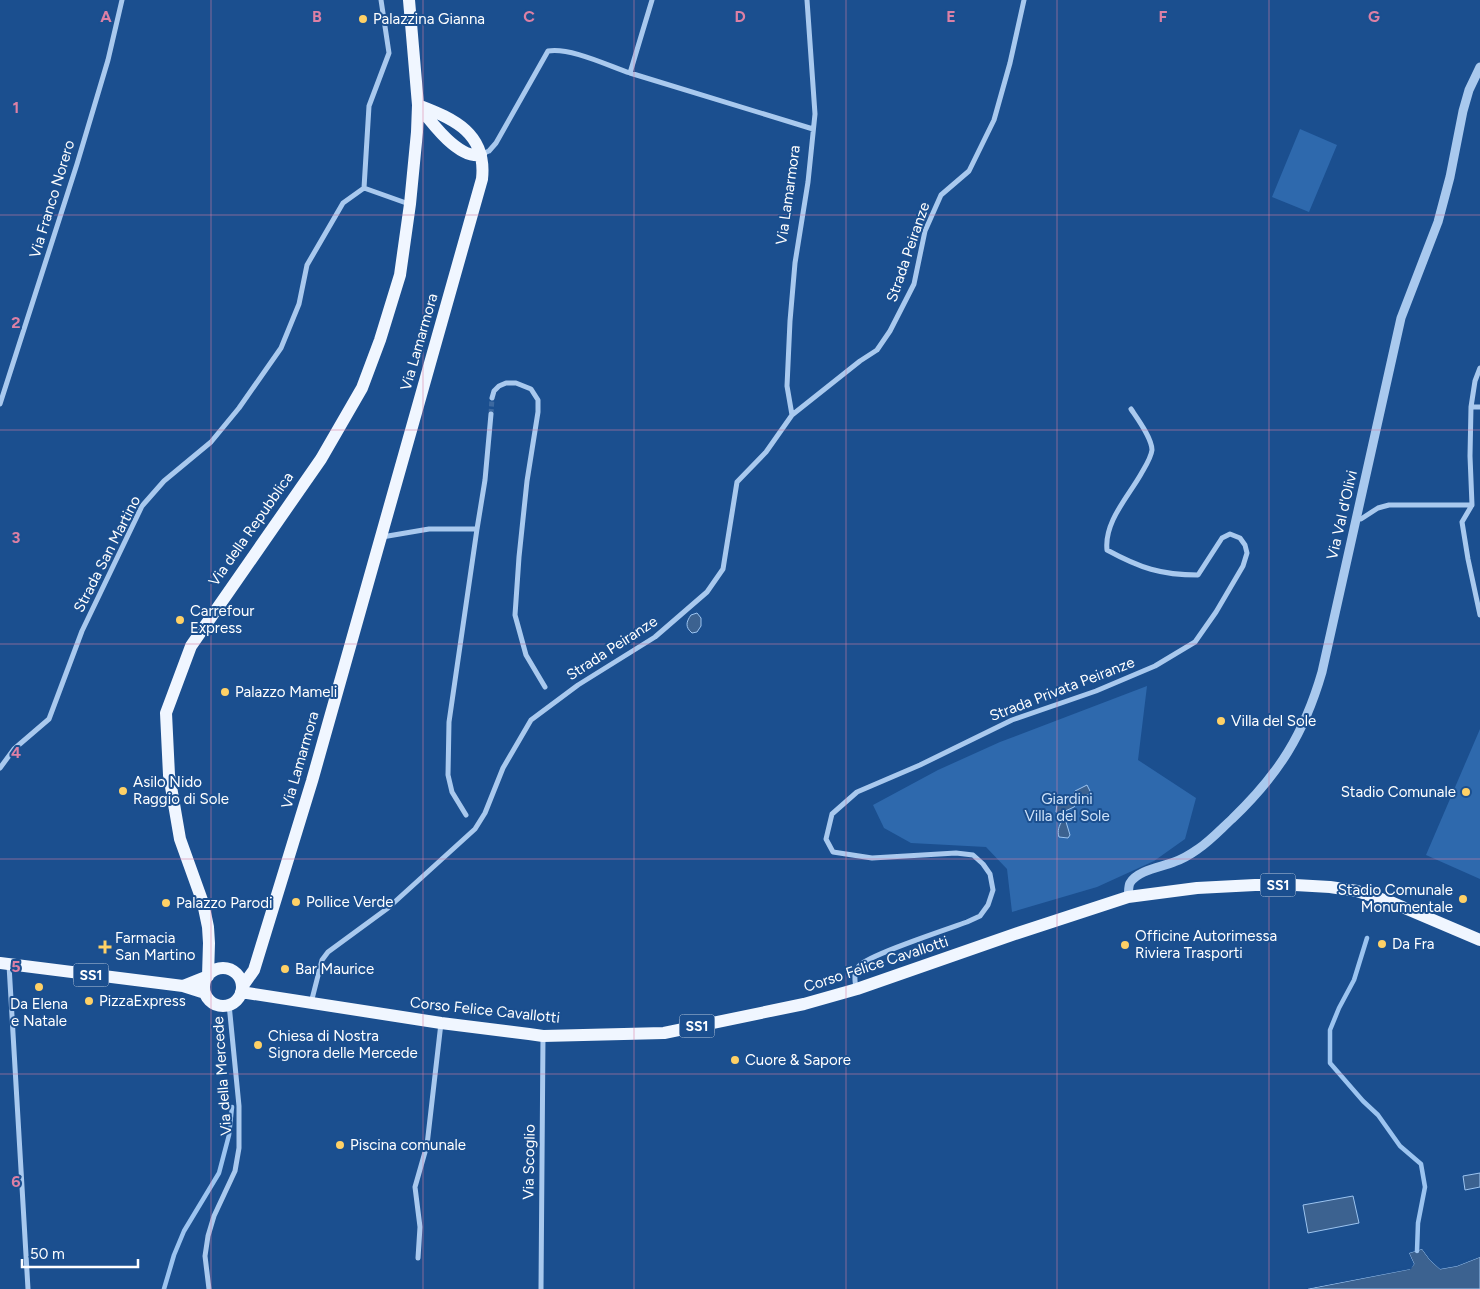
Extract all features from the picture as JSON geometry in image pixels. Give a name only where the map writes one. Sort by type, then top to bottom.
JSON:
[{"type":"main road","points":[[409,0],[418,105],[459,149],[474,156],[482,155],[474,140],[463,128],[441,113],[418,105]]},
{"type":"main road","name":"Via della Repubblica","points":[[205,993],[205,981],[208,976],[208,928],[203,903],[180,839],[169,775],[166,713],[191,646],[321,459],[362,388],[380,340],[400,275],[410,204],[418,105]]},
{"type":"main road","name":"Via Lamarmora","points":[[241,990],[254,970],[312,781],[478,195],[483,170],[482,155]]},
{"type":"main road","name":"SS1","points":[[1128,898],[1189,889],[1246,885],[1330,887],[1357,892],[1393,903],[1480,940]]},
{"type":"main road","name":"Corso Felice Cavallotti","points":[[241,990],[441,1023],[543,1036],[664,1033],[804,1004],[856,989],[1128,898]]},
{"type":"main road","name":"SS1","points":[[4,964],[183,986]]},
{"type":"main road","points":[[217,969],[229,969],[238,976],[241,990],[235,1001],[221,1006],[211,1002],[205,993],[183,986],[208,976],[217,969]]},
{"type":"street","name":"Via Franco Norero","points":[[0,404],[80,155],[108,60],[122,0]]},
{"type":"street","points":[[381,0],[389,53],[369,106],[364,188],[410,204]]},
{"type":"street","points":[[630,73],[652,0]]},
{"type":"street","name":"Via Lamarmora","points":[[792,415],[788,386],[790,320],[795,263],[808,182],[815,114],[807,0]]},
{"type":"street","name":"Strada Peiranze","points":[[311,1003],[322,960],[328,952],[388,908],[447,856],[474,829],[485,813],[510,755],[531,720],[578,685],[655,638],[707,592],[723,569],[737,482],[766,452],[792,415],[860,361],[877,350],[890,331],[914,284],[925,231],[941,195],[969,171],[994,120],[1010,63],[1024,0]]},
{"type":"street","name":"Via Lamarmora","points":[[482,155],[496,144],[548,51],[556,50],[569,52],[630,73],[813,129]]},
{"type":"street","name":"Via Val d'Olivi","points":[[1128,898],[1129,884],[1133,880],[1142,874],[1176,862],[1204,845],[1257,794],[1286,756],[1307,716],[1320,679],[1401,318],[1438,222],[1450,177],[1463,111],[1469,90],[1480,67]]},
{"type":"street","name":"Strada San Martino","points":[[0,768],[14,749],[49,719],[82,631],[142,506],[164,481],[211,442],[239,408],[281,348],[299,304],[307,265],[343,203],[364,188]]},
{"type":"street","points":[[1480,368],[1475,381],[1471,407],[1472,505],[1462,522],[1480,615]]},
{"type":"street","points":[[492,398],[494,391],[499,386],[506,383],[516,383],[531,389],[538,400],[538,412],[518,557],[515,615],[526,655],[545,687]]},
{"type":"street","points":[[1471,407],[1480,407]]},
{"type":"street","name":"Strada Privata Peiranze","points":[[856,989],[855,975],[859,965],[877,955],[980,916],[988,905],[993,890],[990,874],[973,855],[956,853],[872,858],[833,852],[826,839],[832,814],[857,792],[920,765],[1012,720],[1096,691],[1155,666],[1195,642],[1216,612],[1242,566],[1247,553],[1245,545],[1240,538],[1230,534],[1222,538],[1198,575],[1176,575],[1140,567],[1107,550],[1106,540],[1109,529],[1148,463],[1152,448],[1145,430],[1131,409]]},
{"type":"street","points":[[466,815],[452,792],[448,775],[449,722],[485,480],[491,414]]},
{"type":"street","points":[[1356,517],[1361,519],[1378,508],[1389,505],[1472,505]]},
{"type":"street","points":[[380,537],[429,529],[477,529]]},
{"type":"street","points":[[4,964],[28,1289]]},
{"type":"street","name":"Via della Mercede","points":[[209,1289],[205,1256],[208,1236],[214,1216],[235,1171],[239,1148],[239,1106],[230,1004]]},
{"type":"street","points":[[418,1258],[420,1227],[415,1187],[427,1144],[441,1023]]},
{"type":"street","name":"Via Scoglio","points":[[541,1289],[543,1036]]},
{"type":"green space","points":[[1300,129],[1337,145],[1309,212],[1272,197]]},
{"type":"green space","name":"Giardini Villa del Sole","points":[[1147,686],[1138,760],[1196,798],[1185,839],[1154,861],[1097,887],[1012,912],[1007,869],[986,847],[911,843],[884,828],[873,805],[938,770],[1000,742]]},
{"type":"green space","name":"Stadio Comunale","points":[[1480,729],[1480,879],[1426,855]]},
{"type":"shaded area","points":[[697,613],[701,618],[701,626],[697,632],[692,633],[687,627],[687,622],[691,615]]},
{"type":"shaded area","points":[[1087,785],[1091,793],[1080,798],[1074,807],[1063,812],[1070,835],[1068,838],[1059,837],[1058,833],[1062,821],[1056,812],[1057,804],[1069,801],[1075,791]]},
{"type":"shaded area","points":[[1480,1173],[1480,1187],[1465,1190],[1463,1176]]},
{"type":"shaded area","points":[[1353,1196],[1359,1223],[1308,1233],[1303,1205]]},
{"type":"shaded area","points":[[1422,1249],[1440,1269],[1457,1266],[1480,1257],[1480,1289],[1308,1289],[1410,1269],[1414,1264],[1409,1253]]},
{"type":"pier","points":[[1422,1247],[1431,1259],[1440,1266],[1457,1263],[1480,1255],[1480,1257],[1457,1266],[1440,1269],[1430,1260],[1422,1249],[1409,1253],[1414,1264],[1411,1269],[1306,1289],[1309,1286],[1409,1267],[1411,1264],[1406,1252]]},
{"type":"waterway","points":[[1367,938],[1354,980],[1330,1030],[1330,1063],[1363,1101],[1378,1115],[1400,1146],[1421,1164],[1425,1187],[1418,1223],[1417,1251]]},
{"type":"waterway","points":[[164,1289],[174,1255],[184,1231],[219,1173],[229,1135],[232,1107]]},
{"type":"tunnel","points":[[491,414],[492,398]]},
{"type":"place","name":"Palazzina Gianna","points":[[363,19]]},
{"type":"place","name":"Carrefour Express","points":[[180,620]]},
{"type":"place","name":"Palazzo Mameli","points":[[225,692]]},
{"type":"place","name":"Villa del Sole","points":[[1221,721]]},
{"type":"place","name":"Asilo Nido Raggio di Sole","points":[[123,791]]},
{"type":"place","name":"Stadio Comunale","points":[[1466,792]]},
{"type":"place","name":"Stadio Comunale Monumentale","points":[[1463,899]]},
{"type":"place","name":"Pollice Verde","points":[[296,902]]},
{"type":"place","name":"Palazzo Parodi","points":[[166,903]]},
{"type":"place","name":"Da Fra","points":[[1382,944]]},
{"type":"place","name":"Officine Autorimessa Riviera Trasporti","points":[[1125,945]]},
{"type":"place","name":"Farmacia San Martino","points":[[105,947]]},
{"type":"place","name":"Bar Maurice","points":[[285,969]]},
{"type":"place","name":"Da Elena e Natale","points":[[39,987]]},
{"type":"place","name":"PizzaExpress","points":[[89,1001]]},
{"type":"place","name":"Chiesa di Nostra Signora delle Mercede","points":[[258,1045]]},
{"type":"place","name":"Cuore & Sapore","points":[[735,1060]]},
{"type":"place","name":"Piscina comunale","points":[[340,1145]]}]
